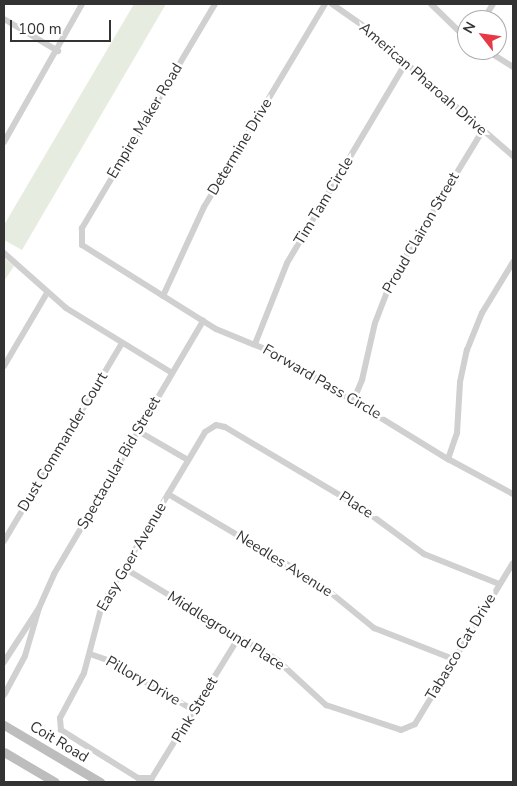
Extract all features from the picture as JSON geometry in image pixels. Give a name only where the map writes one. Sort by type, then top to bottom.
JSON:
[{"type":"main road","name":"Coit Road","points":[[4,725],[100,782]]},
{"type":"main road","points":[[4,752],[55,782]]},
{"type":"street","points":[[4,142],[58,51],[82,4]]},
{"type":"street","name":"Empire Maker Road","points":[[80,240],[82,228],[215,4]]},
{"type":"street","name":"Determine Drive","points":[[163,296],[204,207],[325,4]]},
{"type":"street","name":"American Pharoah Drive","points":[[332,4],[363,26],[513,156]]},
{"type":"street","points":[[431,4],[457,29]]},
{"type":"street","points":[[4,19],[58,51]]},
{"type":"street","points":[[502,60],[513,67]]},
{"type":"street","name":"Tim Tam Circle","points":[[255,344],[287,263],[406,64]]},
{"type":"street","name":"Proud Clairon Street","points":[[354,399],[362,380],[375,323],[392,279],[482,130]]},
{"type":"street","name":"Forward Pass Circle","points":[[80,240],[87,249],[203,321],[255,344],[354,399],[448,458],[513,494]]},
{"type":"street","points":[[4,253],[66,308],[172,373]]},
{"type":"street","points":[[448,458],[457,433],[460,382],[467,350],[482,313],[513,262]]},
{"type":"street","points":[[4,366],[47,293]]},
{"type":"street","name":"Spectacular Bid Street","points":[[4,695],[25,656],[39,608],[54,574],[203,321]]},
{"type":"street","name":"Dust Commander Court","points":[[4,541],[122,342]]},
{"type":"street","name":"Easy Goer Avenue","points":[[148,780],[138,778],[66,735],[59,726],[60,718],[81,679],[90,654],[98,613],[206,430],[214,426]]},
{"type":"street","name":"Place","points":[[214,426],[225,427],[363,509],[424,554],[499,584]]},
{"type":"street","points":[[138,430],[188,460]]},
{"type":"street","name":"Needles Avenue","points":[[168,494],[320,584],[374,628],[453,659]]},
{"type":"street","name":"Tabasco Cat Drive","points":[[407,729],[415,724],[513,563]]},
{"type":"street","name":"Middleground Place","points":[[124,568],[281,662],[307,690],[326,705],[398,730],[407,729]]},
{"type":"street","name":"Spectacular Bid Street","points":[[4,662],[39,608]]},
{"type":"street","name":"Pink Street","points":[[148,780],[158,773],[239,637]]},
{"type":"street","name":"Pillory Drive","points":[[90,654],[110,661],[195,711]]},
{"type":"shaded area","points":[[134,4],[166,4],[22,250],[4,240],[4,225]]},
{"type":"shaded area","points":[[4,258],[14,266],[4,281]]}]
